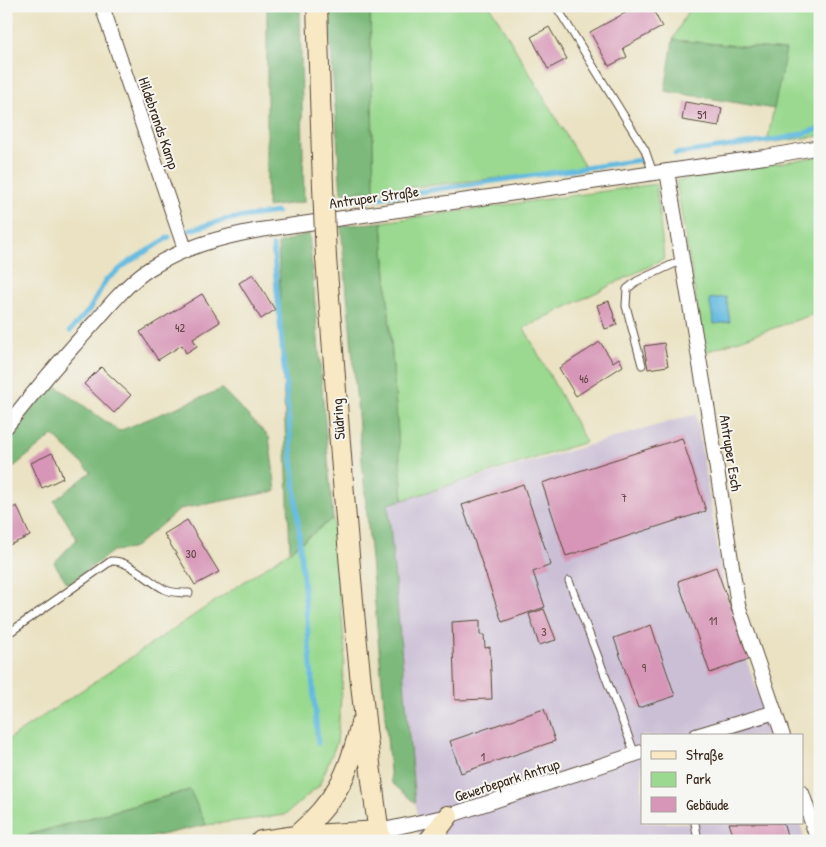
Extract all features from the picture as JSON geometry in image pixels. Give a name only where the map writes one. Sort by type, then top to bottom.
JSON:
[{"type":"main road","name":"Südring","points":[[317,6],[326,258],[346,519],[364,709],[380,836]]},
{"type":"main road","points":[[296,836],[317,817],[336,792],[353,759],[364,709]]},
{"type":"main road","points":[[429,841],[448,816]]},
{"type":"main road","points":[[261,841],[296,836],[380,836]]},
{"type":"street","name":"Hildebrands Kamp","points":[[102,6],[185,249]]},
{"type":"street","name":"Antruper Straße","points":[[6,427],[47,375],[115,299],[148,270],[185,249],[224,237],[260,230],[820,147]]},
{"type":"street","name":"Antruper Esch","points":[[667,171],[738,605],[782,734]]},
{"type":"street","points":[[703,734],[776,712]]},
{"type":"street","name":"Gewerbepark Antrup","points":[[380,836],[448,816],[639,753]]},
{"type":"street","points":[[804,799],[818,841]]},
{"type":"lane","points":[[556,6],[645,150],[653,173]]},
{"type":"lane","points":[[642,365],[626,306],[627,289],[637,281],[682,260]]},
{"type":"lane","points":[[6,636],[111,561],[118,561],[127,565],[168,591],[189,593]]},
{"type":"lane","points":[[569,581],[639,753]]},
{"type":"lane","points":[[695,824],[698,841]]},
{"type":"shaded area","points":[[696,414],[726,602],[772,734],[641,734],[641,824],[800,824],[805,841],[419,841],[388,504]]},
{"type":"green space","points":[[267,6],[300,6],[304,202],[267,207]]},
{"type":"green space","points":[[328,6],[370,6],[374,191],[341,193]]},
{"type":"green space","points":[[370,6],[490,6],[586,169],[374,191]]},
{"type":"green space","points":[[690,6],[820,6],[820,136],[767,143],[785,50],[673,40]]},
{"type":"green space","points":[[673,40],[786,50],[774,109],[665,91]]},
{"type":"green space","points":[[820,156],[820,312],[705,352],[676,181]]},
{"type":"green space","points":[[656,184],[664,259],[524,328],[586,442],[403,500],[382,222]]},
{"type":"green space","points":[[382,222],[403,500],[388,504],[415,803],[391,782],[341,226]]},
{"type":"green space","points":[[309,233],[333,518],[290,551],[278,244]]},
{"type":"green space","points":[[52,383],[119,431],[222,389],[269,437],[276,491],[180,509],[132,549],[113,551],[68,584],[54,563],[77,539],[54,501],[91,472],[53,435],[6,473],[6,443]]},
{"type":"green space","points":[[333,518],[345,651],[337,742],[319,786],[285,815],[206,825],[189,790],[6,841],[6,741],[290,551]]},
{"type":"green space","points":[[190,790],[206,825],[133,841],[8,841]]},
{"type":"water","points":[[726,297],[730,322],[714,324],[709,299]]},
{"type":"building","points":[[638,6],[651,6],[662,27],[623,48],[627,57],[609,66],[590,32]]},
{"type":"building","points":[[549,27],[567,59],[548,69],[531,37]]},
{"type":"building","points":[[685,102],[722,108],[719,126],[682,120]]},
{"type":"building","points":[[253,274],[275,310],[261,319],[239,283]]},
{"type":"building","points":[[202,294],[220,322],[193,339],[197,346],[186,353],[182,345],[158,360],[140,332]]},
{"type":"building","points":[[609,301],[617,325],[605,329],[597,305]]},
{"type":"building","points":[[600,342],[613,362],[619,358],[623,366],[576,396],[559,368]]},
{"type":"building","points":[[664,343],[668,366],[648,369],[644,346]]},
{"type":"building","points":[[101,367],[131,395],[114,413],[84,384]]},
{"type":"building","points":[[682,438],[706,511],[566,556],[542,483]]},
{"type":"building","points":[[52,453],[63,478],[42,488],[31,463]]},
{"type":"building","points":[[523,484],[551,565],[533,572],[545,607],[502,622],[462,505]]},
{"type":"building","points":[[17,506],[30,536],[7,546],[6,511]]},
{"type":"building","points":[[187,520],[219,572],[195,585],[164,534]]},
{"type":"building","points":[[716,567],[749,659],[710,673],[678,581]]},
{"type":"building","points":[[544,609],[556,640],[539,645],[529,614]]},
{"type":"building","points":[[480,620],[480,635],[484,635],[485,648],[490,647],[492,699],[455,700],[452,622]]},
{"type":"building","points":[[651,625],[675,696],[638,708],[614,638]]},
{"type":"building","points":[[544,709],[555,741],[461,773],[450,741]]},
{"type":"building","points":[[729,824],[783,824],[789,841],[735,841]]},
{"type":"waterway","points":[[675,154],[786,138],[820,129]]},
{"type":"waterway","points":[[369,199],[640,160]]},
{"type":"waterway","points":[[190,230],[224,220],[277,212]]},
{"type":"waterway","points":[[70,331],[89,310],[106,280],[129,262],[169,237]]},
{"type":"waterway","points":[[273,246],[318,743]]}]
